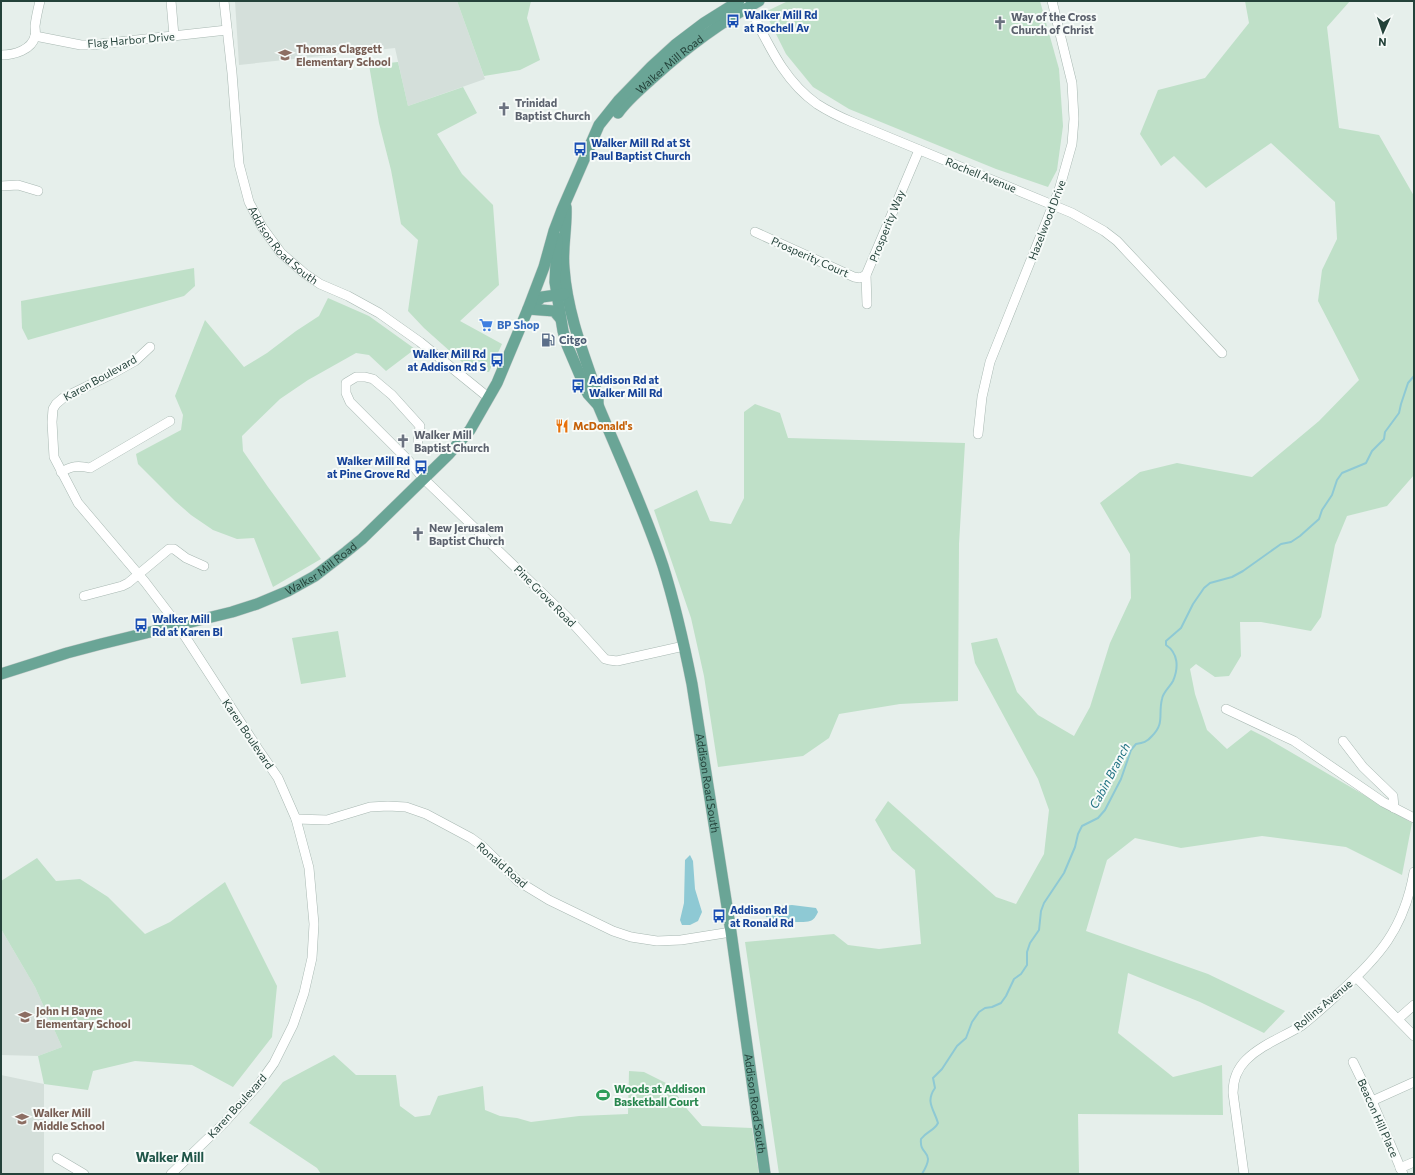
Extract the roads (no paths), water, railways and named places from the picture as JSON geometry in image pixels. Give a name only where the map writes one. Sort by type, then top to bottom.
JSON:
[{"type":"main road","name":"Walker Mill Road","points":[[1,674],[67,653],[177,624],[232,612],[256,604],[288,591],[315,576],[362,539],[461,442],[478,418],[497,382],[528,309],[544,267],[554,231],[600,123],[619,100],[675,45],[704,23],[739,1]]},
{"type":"main road","name":"Walker Mill Road","points":[[592,142],[604,130],[622,107],[664,68],[710,31],[748,4],[759,1]]},
{"type":"main road","name":"Addison Road South","points":[[564,206],[556,252],[555,282],[576,329],[596,390],[598,405]]},
{"type":"main road","name":"Walker Mill Road","points":[[528,309],[542,297],[561,294]]},
{"type":"main road","name":"Addison Road South","points":[[561,294],[560,318],[567,345],[588,394],[598,405],[642,510],[673,599],[684,646],[692,684],[731,932],[765,1174]]},
{"type":"main road","points":[[528,309],[554,311],[560,318]]},
{"type":"street","points":[[1,55],[14,54],[23,50],[29,45],[35,36],[35,27],[40,1]]},
{"type":"street","points":[[171,1],[174,36]]},
{"type":"street","name":"Addison Road South","points":[[224,1],[232,73],[237,146],[241,174],[252,206],[262,227],[286,258],[304,273],[320,284],[362,303],[385,317],[420,342],[489,398]]},
{"type":"street","name":"Hazelwood Drive","points":[[978,434],[982,397],[990,362],[1053,205],[1070,155],[1074,119],[1072,83],[1052,1]]},
{"type":"street","name":"Rochell Avenue","points":[[748,4],[779,63],[806,95],[827,110],[839,116],[1088,221],[1117,241],[1222,353]]},
{"type":"street","name":"Flag Harbor Drive","points":[[35,36],[81,45],[91,45],[227,30]]},
{"type":"street","name":"Prosperity Way","points":[[867,304],[866,275],[919,150]]},
{"type":"street","points":[[1,186],[18,185],[38,191]]},
{"type":"street","name":"Prosperity Court","points":[[755,232],[854,277],[860,278],[866,275]]},
{"type":"street","name":"Karen Boulevard","points":[[150,347],[135,361],[62,398],[56,404],[53,409],[52,429],[54,457],[78,503],[177,624],[278,778],[296,819],[309,868],[314,924],[312,958],[298,1011],[274,1063],[259,1084],[224,1123],[171,1174]]},
{"type":"street","points":[[418,441],[420,426],[392,395],[373,379],[356,377],[346,383],[346,393],[350,402],[408,460],[424,479]]},
{"type":"street","points":[[61,472],[71,466],[78,465],[90,468],[170,421]]},
{"type":"street","name":"Pine Grove Road","points":[[424,479],[566,617],[607,660],[617,661],[684,646]]},
{"type":"street","points":[[84,596],[122,586],[138,575],[167,550],[171,549],[178,551],[186,558],[204,566]]},
{"type":"street","points":[[1226,709],[1294,741],[1394,808],[1414,818]]},
{"type":"street","points":[[1343,742],[1362,767],[1393,796],[1394,808]]},
{"type":"street","name":"Ronald Road","points":[[296,819],[327,820],[370,807],[406,807],[426,814],[471,838],[482,846],[518,881],[548,900],[613,931],[631,937],[657,940],[681,940],[731,932]]},
{"type":"street","name":"Rollins Avenue","points":[[1244,1174],[1233,1093],[1237,1071],[1251,1056],[1307,1021],[1356,977],[1385,945],[1396,928],[1410,892],[1414,872]]},
{"type":"street","points":[[1356,977],[1414,1036]]},
{"type":"street","points":[[1398,1019],[1414,1005]]},
{"type":"street","name":"Beacon Hill Place","points":[[1354,1062],[1402,1171]]},
{"type":"street","points":[[1372,1101],[1414,1082]]},
{"type":"street","points":[[57,1158],[84,1174]]},
{"type":"street","points":[[1402,1171],[1414,1162]]},
{"type":"water","points":[[690,855],[693,861],[695,889],[702,912],[698,921],[690,925],[682,925],[680,920],[684,903],[685,860]]},
{"type":"water","points":[[792,905],[816,908],[818,912],[813,920],[806,922],[788,921],[766,917],[765,913],[768,909]]},
{"type":"waterway","name":"Cabin Branch","points":[[922,1174],[928,1161],[928,1157],[922,1149],[921,1139],[938,1123],[930,1102],[935,1088],[933,1078],[942,1069],[957,1046],[966,1038],[972,1022],[979,1012],[985,1008],[1001,1003],[1014,979],[1021,974],[1027,965],[1027,952],[1030,943],[1039,930],[1041,911],[1044,903],[1064,873],[1082,826],[1098,818],[1105,810],[1121,779],[1131,750],[1136,744],[1143,743],[1148,740],[1156,731],[1160,723],[1163,696],[1173,681],[1177,666],[1175,656],[1166,645],[1166,641],[1181,628],[1193,604],[1204,588],[1210,583],[1232,577],[1243,571],[1281,544],[1291,542],[1300,536],[1319,519],[1322,510],[1332,495],[1337,480],[1342,473],[1366,463],[1372,451],[1384,439],[1385,432],[1399,413],[1408,383],[1414,376]]},
{"type":"place","name":"Walker Mill Rd at Rochell Av","points":[[733,21]]},
{"type":"place","name":"Way of the Cross Church of Christ","points":[[1000,23]]},
{"type":"place","name":"Thomas Claggett Elementary School","points":[[285,55]]},
{"type":"place","name":"Trinidad Baptist Church","points":[[504,109]]},
{"type":"place","name":"Walker Mill Rd at St Paul Baptist Church","points":[[580,149]]},
{"type":"place","name":"BP Shop","points":[[486,325]]},
{"type":"place","name":"Citgo","points":[[548,340]]},
{"type":"place","name":"Walker Mill Rd at Addison Rd S","points":[[497,360]]},
{"type":"place","name":"Addison Rd at Walker Mill Rd","points":[[578,386]]},
{"type":"place","name":"McDonald's","points":[[562,426]]},
{"type":"place","name":"Walker Mill Baptist Church","points":[[403,441]]},
{"type":"place","name":"Walker Mill Rd at Pine Grove Rd","points":[[421,467]]},
{"type":"place","name":"New Jerusalem Baptist Church","points":[[418,534]]},
{"type":"place","name":"Walker Mill Rd at Karen Bl","points":[[141,625]]},
{"type":"place","name":"Addison Rd at Ronald Rd","points":[[719,916]]},
{"type":"place","name":"John H Bayne Elementary School","points":[[25,1017]]},
{"type":"place","name":"Woods at Addison Basketball Court","points":[[603,1095]]},
{"type":"place","name":"Walker Mill Middle School","points":[[22,1119]]},
{"type":"district","name":"Walker Mill","points":[[170,1157]]}]
